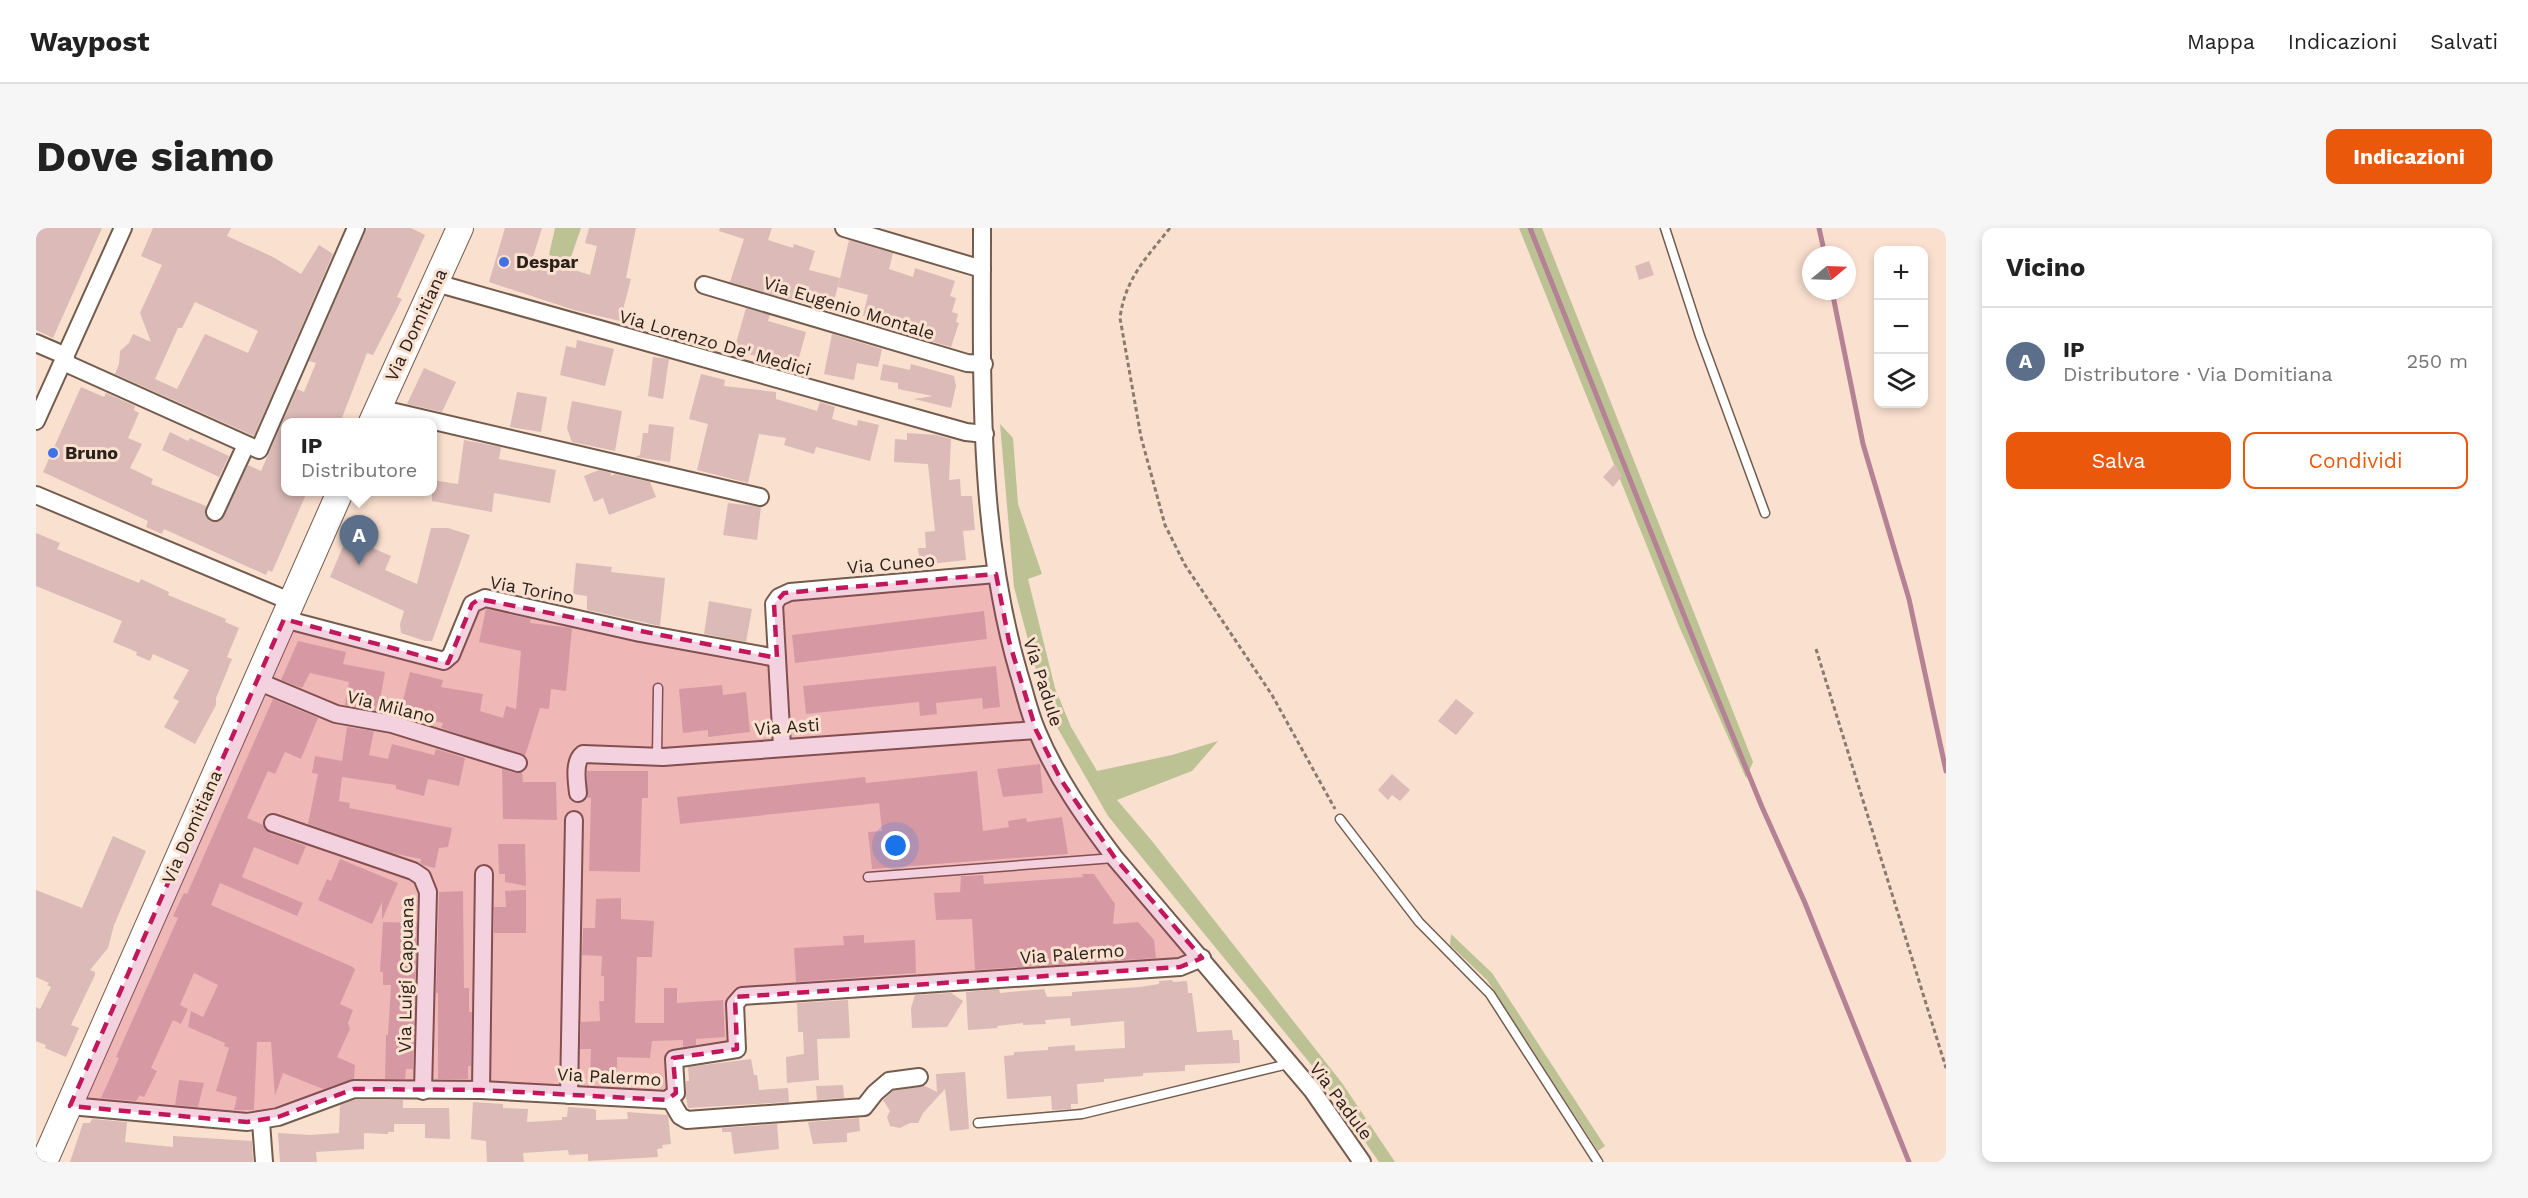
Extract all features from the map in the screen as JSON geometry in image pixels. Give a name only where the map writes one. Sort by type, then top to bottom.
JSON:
[{"type":"main road","name":"Via Domitiana","points":[[375,416],[460,228]]},
{"type":"main road","name":"Via Domitiana","points":[[44,1162],[338,496]]},
{"type":"street","points":[[36,421],[123,228]]},
{"type":"street","points":[[282,418],[356,228]]},
{"type":"street","points":[[844,228],[982,269]]},
{"type":"street","name":"Via Padule","points":[[982,228],[986,483],[996,574],[1010,641],[1036,730],[1061,780],[1115,858],[1312,1090],[1362,1162]]},
{"type":"street","name":"Via Lorenzo De' Medici","points":[[436,284],[966,432],[985,434]]},
{"type":"street","name":"Via Eugenio Montale","points":[[704,285],[967,363],[984,364]]},
{"type":"street","points":[[36,343],[64,359],[259,450],[278,428]]},
{"type":"street","points":[[437,429],[760,497]]},
{"type":"street","points":[[215,512],[246,445]]},
{"type":"street","points":[[36,495],[288,611]]},
{"type":"street","name":"Via Cuneo","points":[[777,658],[774,604],[779,597],[790,592],[996,574]]},
{"type":"street","name":"Via Torino","points":[[288,611],[444,661],[452,655],[472,604],[484,598],[640,633],[777,658]]},
{"type":"street","points":[[777,658],[782,747]]},
{"type":"street","name":"Via Milano","points":[[257,681],[336,714],[392,724],[518,763]]},
{"type":"street","name":"Via Asti","points":[[578,794],[577,764],[579,757],[583,754],[657,757],[1036,730]]},
{"type":"street","points":[[568,1095],[574,820]]},
{"type":"street","name":"Via Luigi Capuana","points":[[273,823],[413,871],[426,883],[428,892],[423,1091]]},
{"type":"street","points":[[481,1090],[483,874]]},
{"type":"street","name":"Via Palermo","points":[[70,1106],[205,1120],[261,1122],[354,1089],[481,1090],[670,1099],[676,1093],[674,1059],[737,1049],[735,1004],[742,996],[1180,967],[1202,958]]},
{"type":"street","points":[[670,1099],[680,1116],[687,1120],[864,1107],[889,1081],[919,1077]]},
{"type":"street","points":[[261,1122],[264,1162]]},
{"type":"lane","points":[[1665,228],[1700,336],[1765,513]]},
{"type":"lane","points":[[657,757],[658,688]]},
{"type":"lane","points":[[1340,819],[1419,921],[1490,994],[1598,1162]]},
{"type":"lane","points":[[868,877],[1115,858]]},
{"type":"lane","name":"Via Padule","points":[[978,1123],[1082,1114],[1288,1064]]},
{"type":"path","points":[[1170,228],[1136,270],[1123,297],[1120,318],[1151,480],[1165,525],[1185,565],[1272,695],[1340,819]]},
{"type":"path","points":[[1816,649],[1946,1068]]},
{"type":"highlighted area","points":[[996,574],[1009,641],[1036,730],[1061,780],[1115,858],[1202,958],[1180,967],[735,997],[737,1049],[673,1058],[676,1093],[667,1100],[481,1090],[354,1089],[278,1117],[247,1122],[70,1106],[284,619],[448,663],[472,604],[479,599],[777,658],[774,604],[784,593]]},
{"type":"green space","points":[[555,228],[581,228],[570,260],[549,255]]},
{"type":"green space","points":[[1519,228],[1542,228],[1753,762],[1746,778],[1679,626]]},
{"type":"green space","points":[[1000,424],[1013,438],[1018,504],[1042,574],[1028,579],[1055,688],[1071,727],[1097,771],[1172,755],[1218,741],[1192,771],[1117,800],[1152,841],[1342,1083],[1395,1162],[1379,1162],[1313,1067],[1108,816],[1046,708],[1014,587]]},
{"type":"green space","points":[[1451,934],[1492,973],[1605,1146],[1598,1151],[1487,980],[1450,945]]},
{"type":"building","points":[[38,228],[102,228],[53,338],[36,330],[36,233]]},
{"type":"building","points":[[153,228],[231,228],[227,236],[273,257],[301,274],[319,245],[333,254],[254,436],[115,374],[120,351],[129,343],[133,334],[151,342],[140,313],[162,265],[141,256]],"holes":[[[195,302],[258,331],[248,353],[205,334],[177,389],[155,379],[178,328],[182,328]]]},
{"type":"building","points":[[367,228],[411,228],[425,235],[397,297],[402,299],[373,355],[367,353],[342,418],[284,418],[297,389],[304,392],[316,363],[309,361]]},
{"type":"building","points":[[505,228],[542,228],[533,257],[590,275],[597,246],[585,243],[589,228],[636,228],[626,278],[631,279],[620,321],[574,310],[489,282]]},
{"type":"building","points":[[720,228],[772,228],[768,240],[793,248],[794,244],[815,251],[809,270],[840,278],[832,309],[730,282],[744,239],[719,231]]},
{"type":"building","points":[[849,240],[893,253],[889,269],[913,277],[915,268],[955,281],[950,296],[956,298],[952,312],[958,314],[956,322],[959,323],[951,347],[909,335],[911,327],[863,316],[868,295],[838,287]]},
{"type":"building","points":[[1649,261],[1654,275],[1639,280],[1635,266]]},
{"type":"building","points":[[746,308],[770,315],[768,321],[806,332],[797,365],[757,353],[756,356],[734,350]]},
{"type":"building","points":[[832,334],[882,349],[878,367],[857,363],[854,380],[824,374]]},
{"type":"building","points":[[577,340],[614,349],[605,386],[560,375],[566,346],[576,348]]},
{"type":"building","points":[[653,357],[669,359],[663,399],[648,396]]},
{"type":"building","points":[[883,364],[910,370],[911,364],[954,376],[956,386],[951,408],[914,399],[933,396],[898,389],[898,383],[880,380]]},
{"type":"building","points":[[424,368],[456,382],[442,412],[407,404]]},
{"type":"building","points":[[701,374],[725,380],[724,386],[776,392],[776,399],[817,411],[820,402],[835,407],[832,419],[857,426],[858,420],[879,425],[870,461],[816,447],[814,454],[784,445],[786,438],[759,434],[748,483],[697,470],[708,424],[689,419]]},
{"type":"building","points":[[81,387],[104,397],[106,393],[135,406],[134,410],[139,413],[128,438],[142,444],[130,468],[153,479],[151,484],[206,506],[205,514],[210,521],[221,520],[248,465],[261,471],[281,425],[281,496],[305,496],[272,572],[268,570],[266,575],[164,529],[162,534],[146,527],[148,521],[43,472]]},
{"type":"building","points":[[517,392],[547,397],[541,432],[510,427]]},
{"type":"building","points":[[572,401],[622,411],[615,451],[572,442],[567,428]]},
{"type":"building","points":[[649,424],[674,427],[670,462],[635,457],[640,455],[643,433],[648,433]]},
{"type":"building","points":[[170,432],[188,441],[190,438],[229,456],[219,477],[162,450]]},
{"type":"building","points":[[907,433],[936,435],[951,439],[949,480],[960,479],[961,496],[972,496],[975,530],[963,531],[966,560],[920,565],[918,548],[926,548],[925,532],[935,531],[928,464],[894,462],[895,439],[907,440]]},
{"type":"building","points":[[464,440],[501,447],[499,459],[556,470],[550,503],[494,493],[492,512],[432,501],[432,496],[437,496],[437,481],[458,484]]},
{"type":"building","points":[[1615,464],[1622,476],[1613,487],[1603,477]]},
{"type":"building","points":[[599,470],[611,473],[611,476],[615,474],[650,482],[656,497],[609,515],[603,498],[594,502],[584,476]]},
{"type":"building","points":[[728,503],[761,507],[757,540],[723,535]]},
{"type":"building","points":[[431,528],[448,528],[470,535],[432,641],[425,641],[401,633],[400,624],[404,611],[330,577],[347,537],[391,556],[385,570],[417,584]]},
{"type":"building","points":[[36,533],[60,543],[57,549],[139,583],[141,579],[169,592],[168,595],[226,619],[225,622],[239,628],[227,657],[232,659],[216,698],[216,705],[195,744],[164,727],[179,701],[173,698],[189,670],[153,654],[150,661],[136,655],[137,652],[113,642],[122,621],[36,586]]},
{"type":"building","points":[[576,563],[612,567],[611,572],[665,578],[660,626],[587,610],[587,596],[573,594]]},
{"type":"building","points":[[709,601],[752,609],[746,642],[704,634]]},
{"type":"building","points":[[486,609],[531,619],[530,623],[572,628],[566,691],[551,689],[549,709],[540,708],[525,756],[441,728],[443,723],[400,712],[410,672],[443,680],[441,687],[483,694],[480,711],[503,718],[506,706],[516,709],[521,651],[479,642]]},
{"type":"building","points":[[984,611],[987,639],[795,663],[792,635]]},
{"type":"building","points":[[298,641],[346,652],[343,664],[385,672],[378,711],[345,705],[349,682],[310,673],[302,688],[281,680]]},
{"type":"building","points":[[996,666],[1000,707],[983,709],[982,698],[936,703],[937,714],[920,716],[919,702],[806,714],[803,686]]},
{"type":"building","points":[[722,685],[723,695],[746,692],[750,732],[708,737],[708,730],[683,733],[679,689]]},
{"type":"building","points":[[273,699],[318,718],[301,759],[285,752],[275,774],[268,771],[247,818],[263,825],[270,833],[306,846],[298,865],[254,847],[242,877],[303,903],[297,916],[220,883],[211,905],[353,967],[355,970],[340,1004],[353,1010],[348,1023],[350,1029],[337,1057],[355,1065],[354,1079],[323,1089],[283,1073],[275,1096],[271,1042],[257,1042],[254,1110],[234,1110],[237,1097],[216,1091],[229,1048],[224,1046],[225,1043],[188,1027],[191,1011],[203,1017],[218,985],[194,973],[180,1005],[188,1009],[181,1024],[173,1020],[151,1068],[157,1071],[144,1097],[140,1095],[136,1101],[101,1098],[119,1058],[116,1057],[178,918],[173,916],[184,893],[187,894]]},
{"type":"building","points":[[1456,699],[1474,713],[1456,735],[1438,721]]},
{"type":"building","points":[[347,727],[374,731],[369,755],[388,759],[392,744],[434,755],[436,749],[465,758],[459,786],[428,779],[424,796],[396,789],[396,785],[342,777],[339,801],[350,803],[349,808],[452,828],[448,847],[439,848],[435,868],[423,865],[420,863],[421,859],[391,853],[308,824],[318,774],[312,773],[315,756],[342,761]]},
{"type":"building","points":[[1040,764],[1043,793],[1003,797],[997,769]]},
{"type":"building","points":[[502,769],[515,773],[522,772],[523,782],[556,782],[557,820],[503,819]]},
{"type":"building","points":[[587,771],[648,771],[648,798],[642,798],[640,872],[589,871],[591,798],[587,798]]},
{"type":"building","points":[[977,771],[983,831],[1009,827],[1008,821],[1026,818],[1027,822],[1062,817],[1068,854],[872,869],[868,832],[882,831],[879,803],[680,824],[677,797],[865,777],[866,783]]},
{"type":"building","points":[[1392,774],[1410,790],[1400,801],[1392,795],[1388,800],[1378,790]]},
{"type":"building","points":[[113,836],[146,851],[114,925],[108,948],[90,970],[95,972],[95,975],[71,1025],[79,1028],[66,1057],[45,1048],[46,1045],[36,1041],[36,1007],[40,1009],[51,987],[47,985],[49,983],[36,977],[36,890],[82,908]]},
{"type":"building","points":[[498,844],[525,844],[526,886],[505,882],[505,874],[499,874]]},
{"type":"building","points":[[340,859],[398,883],[382,920],[382,902],[372,924],[318,900],[327,879],[331,881]]},
{"type":"building","points":[[1082,874],[1094,874],[1115,904],[1113,924],[1138,922],[1154,940],[1156,958],[975,970],[972,919],[936,920],[934,893],[960,892],[961,876],[983,875],[984,884],[1083,877]]},
{"type":"building","points":[[526,890],[526,933],[494,933],[494,907],[506,907],[505,891]]},
{"type":"building","points":[[463,891],[464,988],[469,988],[469,1012],[472,1012],[471,1066],[468,1066],[468,1079],[438,1079],[438,993],[436,993],[439,892]]},
{"type":"building","points":[[621,898],[621,919],[654,921],[652,957],[637,957],[635,1023],[664,1023],[664,988],[677,988],[677,1003],[723,1000],[725,1037],[696,1039],[696,1045],[683,1047],[683,1040],[652,1041],[650,1058],[617,1057],[617,1080],[590,1079],[591,1049],[580,1049],[581,1022],[600,1021],[599,1001],[604,1001],[604,976],[601,976],[602,956],[582,955],[583,928],[595,928],[596,899]]},
{"type":"building","points":[[383,922],[417,923],[413,1069],[406,1069],[405,1079],[385,1079],[386,1035],[388,1035],[391,985],[383,985],[383,972],[380,972]]},
{"type":"building","points":[[864,935],[864,943],[915,940],[916,973],[796,982],[794,948],[844,945],[843,936]]},
{"type":"building","points":[[1172,980],[1173,982],[1187,981],[1188,993],[1192,993],[1197,1032],[1232,1030],[1233,1040],[1239,1040],[1240,1063],[1185,1065],[1185,1071],[1143,1073],[1143,1076],[1077,1084],[1078,1104],[1071,1104],[1071,1109],[1052,1110],[1051,1096],[1007,1099],[1004,1056],[1014,1055],[1014,1052],[1048,1050],[1048,1047],[1075,1045],[1075,1051],[1125,1048],[1124,1021],[1071,1026],[1070,1018],[1045,1020],[1046,1024],[1023,1025],[1023,1023],[997,1026],[998,1028],[968,1030],[966,992],[999,989],[1000,993],[1044,989],[1047,997],[1072,996],[1072,992],[1140,987],[1159,984],[1159,981]]},
{"type":"building","points":[[951,993],[963,1001],[947,1027],[912,1028],[911,1008],[915,995]]},
{"type":"building","points":[[848,1000],[850,1038],[817,1039],[819,1080],[787,1083],[786,1057],[804,1054],[803,1032],[798,1032],[797,1003]]},
{"type":"building","points":[[751,1059],[754,1075],[757,1075],[759,1090],[788,1088],[789,1102],[688,1108],[686,1081],[689,1081],[688,1067]]},
{"type":"building","points":[[965,1072],[969,1129],[950,1131],[945,1089],[923,1113],[918,1123],[910,1123],[900,1128],[890,1126],[887,1117],[890,1111],[883,1100],[893,1091],[925,1086],[937,1092],[936,1074]]},
{"type":"building","points":[[179,1080],[204,1083],[198,1107],[175,1105]]},
{"type":"building","points":[[843,1085],[844,1098],[817,1100],[816,1086]]},
{"type":"building","points":[[354,1100],[403,1100],[403,1108],[449,1108],[450,1139],[425,1138],[425,1124],[394,1124],[394,1132],[388,1132],[388,1134],[364,1133],[364,1149],[316,1152],[317,1162],[280,1162],[278,1133],[310,1135],[339,1133],[340,1105]]},
{"type":"building","points":[[473,1102],[503,1104],[503,1108],[528,1109],[527,1122],[562,1120],[562,1117],[567,1117],[568,1107],[594,1109],[596,1120],[628,1119],[627,1112],[668,1115],[671,1144],[662,1145],[663,1148],[657,1149],[658,1157],[588,1161],[588,1154],[569,1155],[568,1150],[523,1153],[524,1162],[487,1162],[486,1141],[471,1139]]},
{"type":"building","points":[[859,1118],[860,1131],[847,1133],[847,1142],[813,1144],[808,1122]]},
{"type":"building","points":[[92,1119],[127,1122],[125,1142],[173,1147],[173,1136],[252,1141],[253,1162],[70,1162],[83,1123],[90,1123]]},
{"type":"building","points":[[777,1124],[779,1149],[734,1154],[731,1132],[722,1132],[722,1128]]},
{"type":"waterway","points":[[1530,228],[1701,658],[1762,807],[1805,903],[1909,1162]]},
{"type":"waterway","points":[[1819,228],[1823,246]]},
{"type":"waterway","points":[[1834,300],[1863,444],[1909,599],[1946,771]]},
{"type":"place","name":"Despar","points":[[504,262]]},
{"type":"place","name":"Bruno","points":[[53,453]]},
{"type":"place","name":"IP","points":[[359,565]]}]
